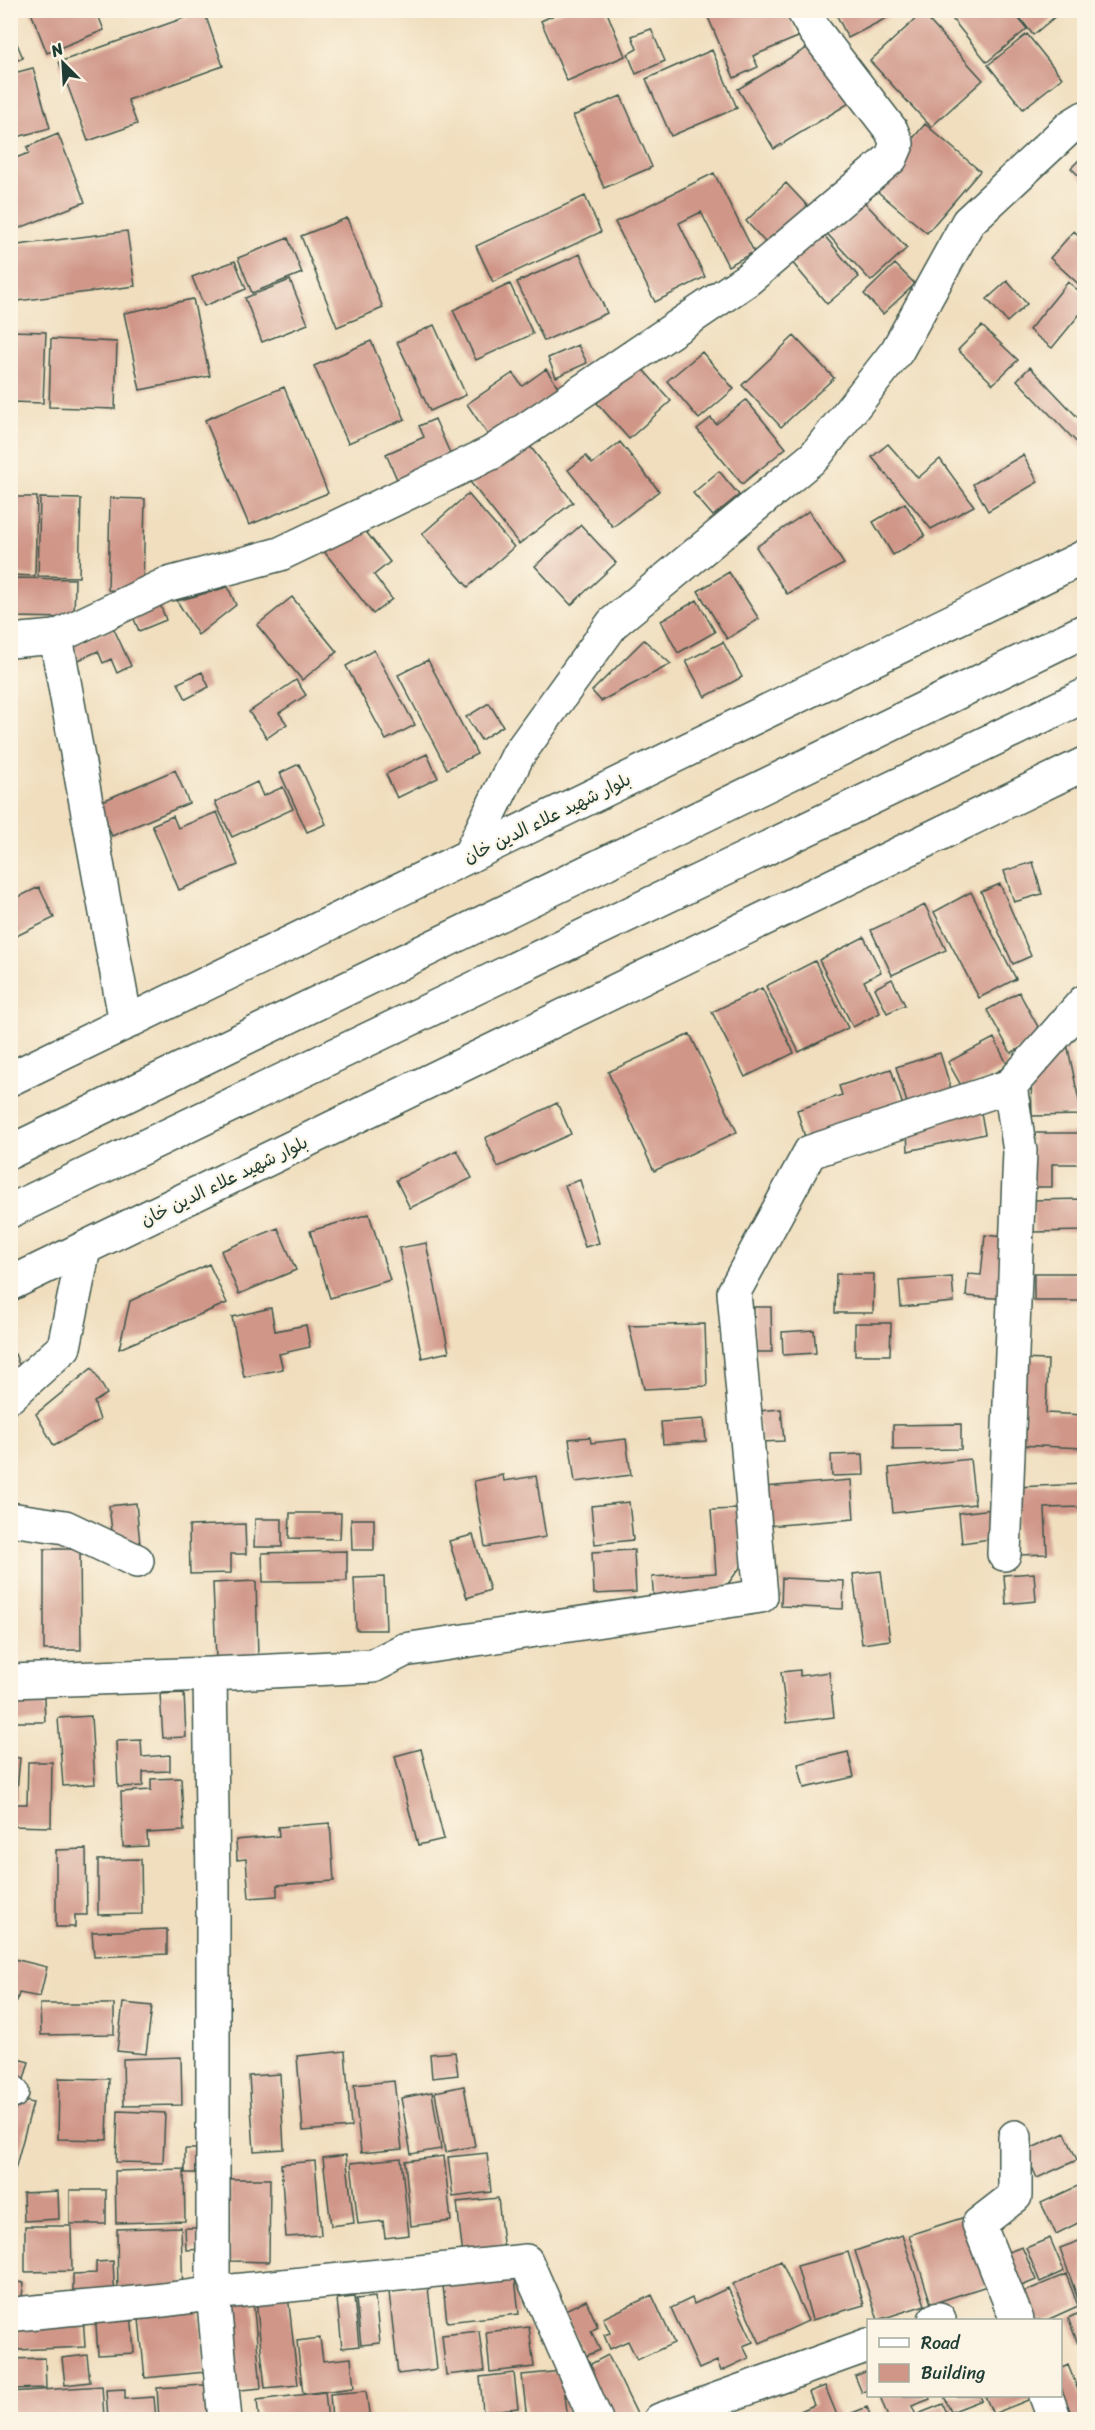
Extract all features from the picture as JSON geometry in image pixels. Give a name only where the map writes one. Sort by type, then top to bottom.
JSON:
[{"type":"main road","points":[[10,641],[56,637],[165,585],[280,555],[490,453],[748,279],[891,158],[897,144],[891,130],[814,31],[803,10]]},
{"type":"main road","points":[[469,856],[518,755],[613,623],[815,456],[897,351],[968,222],[1071,126],[1084,118]]},
{"type":"main road","name":"بلوار شهید علاء الدین خان","points":[[10,1079],[1084,557]]},
{"type":"main road","points":[[10,1152],[1084,631]]},
{"type":"main road","points":[[56,637],[126,1023]]},
{"type":"main road","points":[[10,1211],[1084,696]]},
{"type":"main road","name":"بلوار شهید علاء الدین خان","points":[[10,1284],[1084,764]]},
{"type":"main road","points":[[10,1681],[373,1666],[404,1650],[762,1596],[734,1292],[810,1152],[1010,1086],[1084,1002]]},
{"type":"main road","points":[[1004,1554],[1020,1151],[1010,1086]]},
{"type":"main road","points":[[10,1396],[64,1347],[84,1249]]},
{"type":"main road","points":[[10,1519],[65,1527],[137,1561]]},
{"type":"main road","points":[[210,1674],[213,1885],[213,2293],[225,2420]]},
{"type":"main road","points":[[1016,2137],[1014,2196],[979,2224],[1017,2319]]},
{"type":"main road","points":[[10,2315],[161,2302],[213,2293],[526,2261],[596,2420]]},
{"type":"main road","points":[[660,2420],[867,2345]]},
{"type":"main road","points":[[1046,2397],[1055,2420]]},
{"type":"building","points":[[30,10],[96,10],[104,30],[47,53]]},
{"type":"building","points":[[565,10],[606,10],[625,56],[567,81],[541,21]]},
{"type":"building","points":[[705,10],[787,10],[798,37],[753,56],[758,67],[734,78]]},
{"type":"building","points":[[834,10],[902,10],[848,38]]},
{"type":"building","points":[[945,10],[1012,10],[1027,29],[987,62]]},
{"type":"building","points":[[1014,10],[1063,10],[1033,35]]},
{"type":"building","points":[[204,11],[223,66],[128,100],[137,124],[88,141],[59,62]]},
{"type":"building","points":[[922,13],[983,80],[931,127],[870,61]]},
{"type":"building","points":[[10,27],[23,58],[10,63]]},
{"type":"building","points":[[651,29],[665,61],[636,74],[628,54],[637,49],[632,36]]},
{"type":"building","points":[[1027,34],[1062,78],[1023,109],[988,65]]},
{"type":"building","points":[[815,43],[851,102],[774,149],[738,89]]},
{"type":"building","points":[[712,50],[737,108],[671,136],[646,79]]},
{"type":"building","points":[[33,68],[50,128],[10,139],[10,74]]},
{"type":"building","points":[[621,96],[652,167],[604,188],[573,116]]},
{"type":"building","points":[[925,124],[980,171],[927,233],[872,187]]},
{"type":"building","points":[[58,134],[85,202],[10,232],[10,160],[29,153],[27,147]]},
{"type":"building","points":[[1084,155],[1084,181],[1071,168]]},
{"type":"building","points":[[714,173],[754,252],[728,266],[701,212],[679,223],[705,277],[655,302],[615,222]]},
{"type":"building","points":[[786,183],[814,213],[773,251],[746,221]]},
{"type":"building","points":[[856,193],[907,248],[871,281],[820,226]]},
{"type":"building","points":[[585,196],[601,232],[493,282],[476,246]]},
{"type":"building","points":[[347,218],[383,308],[337,327],[301,236]]},
{"type":"building","points":[[127,231],[135,286],[10,302],[10,246]]},
{"type":"building","points":[[1074,231],[1079,236],[1084,231],[1084,289],[1050,258]]},
{"type":"building","points":[[823,234],[859,277],[827,304],[791,261]]},
{"type":"building","points":[[288,238],[302,273],[252,293],[238,258]]},
{"type":"building","points":[[580,254],[607,313],[544,341],[517,282]]},
{"type":"building","points":[[235,261],[246,289],[204,306],[192,277]]},
{"type":"building","points":[[895,264],[915,284],[883,314],[864,294]]},
{"type":"building","points":[[290,280],[308,324],[262,342],[245,298]]},
{"type":"building","points":[[1007,281],[1027,304],[1007,322],[987,299]]},
{"type":"building","points":[[1068,282],[1084,295],[1084,309],[1052,348],[1029,330]]},
{"type":"building","points":[[510,284],[533,334],[476,360],[453,310]]},
{"type":"building","points":[[193,299],[210,376],[140,390],[124,313]]},
{"type":"building","points":[[434,325],[466,395],[430,411],[397,342]]},
{"type":"building","points":[[982,326],[1018,360],[993,384],[958,350]]},
{"type":"building","points":[[10,331],[46,332],[43,403],[10,402]]},
{"type":"building","points":[[794,336],[834,378],[781,427],[742,385]]},
{"type":"building","points":[[51,339],[117,342],[115,409],[49,407]]},
{"type":"building","points":[[371,341],[405,419],[348,443],[314,366]]},
{"type":"building","points":[[578,345],[587,363],[556,377],[548,358]]},
{"type":"building","points":[[702,352],[734,389],[699,419],[667,381]]},
{"type":"building","points":[[639,365],[671,401],[629,439],[597,403]]},
{"type":"building","points":[[1030,367],[1084,424],[1084,450],[1017,380]]},
{"type":"building","points":[[546,369],[560,390],[490,438],[467,404],[513,373],[522,386]]},
{"type":"building","points":[[284,387],[328,493],[249,525],[205,420]]},
{"type":"building","points":[[746,400],[786,448],[742,484],[697,429],[711,418],[716,424]]},
{"type":"building","points":[[435,419],[453,460],[399,484],[386,454],[424,437],[419,426]]},
{"type":"building","points":[[526,441],[573,502],[519,544],[467,478]]},
{"type":"building","points":[[620,442],[659,491],[613,527],[568,470],[586,456],[592,464]]},
{"type":"building","points":[[888,444],[918,478],[940,459],[974,506],[931,529],[872,457]]},
{"type":"building","points":[[1023,455],[1038,482],[988,511],[973,484]]},
{"type":"building","points":[[719,471],[739,495],[713,516],[693,493]]},
{"type":"building","points":[[468,494],[514,547],[468,587],[422,534]]},
{"type":"building","points":[[10,497],[37,497],[35,576],[10,575]]},
{"type":"building","points":[[40,498],[81,499],[79,577],[38,576]]},
{"type":"building","points":[[110,498],[145,499],[143,591],[108,590]]},
{"type":"building","points":[[905,503],[925,536],[893,555],[873,522]]},
{"type":"building","points":[[809,511],[844,564],[787,594],[756,547]]},
{"type":"building","points":[[581,525],[616,563],[571,605],[535,566]]},
{"type":"building","points":[[363,528],[390,562],[374,575],[392,599],[373,614],[323,550]]},
{"type":"building","points":[[729,572],[759,619],[727,639],[698,591]]},
{"type":"building","points":[[10,578],[75,579],[74,618],[10,617]]},
{"type":"building","points":[[228,587],[236,605],[198,635],[177,601]]},
{"type":"building","points":[[157,596],[166,620],[139,631],[129,607]]},
{"type":"building","points":[[292,597],[337,652],[302,680],[257,625]]},
{"type":"building","points":[[697,600],[715,632],[678,653],[661,621]]},
{"type":"building","points":[[113,627],[131,666],[117,673],[111,659],[103,663],[98,651],[79,660],[73,645]]},
{"type":"building","points":[[644,640],[671,664],[601,701],[592,691]]},
{"type":"building","points":[[723,642],[742,677],[705,697],[686,661]]},
{"type":"building","points":[[374,650],[415,725],[386,740],[346,666]]},
{"type":"building","points":[[428,660],[477,754],[447,769],[398,675]]},
{"type":"building","points":[[202,672],[209,687],[186,699],[178,683]]},
{"type":"building","points":[[296,680],[306,695],[279,713],[287,724],[267,738],[249,712]]},
{"type":"building","points":[[489,703],[503,726],[481,740],[466,717]]},
{"type":"building","points":[[427,754],[438,778],[397,798],[386,774]]},
{"type":"building","points":[[299,764],[326,824],[307,832],[280,773]]},
{"type":"building","points":[[175,770],[189,803],[112,836],[98,803]]},
{"type":"building","points":[[257,782],[263,796],[283,787],[293,809],[232,837],[215,802]]},
{"type":"building","points":[[217,812],[238,865],[179,890],[152,825],[173,816],[178,828]]},
{"type":"building","points":[[1033,862],[1042,894],[1014,902],[1004,871]]},
{"type":"building","points":[[1000,884],[1031,956],[1013,964],[981,892]]},
{"type":"building","points":[[39,887],[54,918],[10,939],[10,901]]},
{"type":"building","points":[[971,892],[1016,979],[979,998],[934,912]]},
{"type":"building","points":[[925,905],[946,950],[892,975],[871,930]]},
{"type":"building","points":[[864,937],[881,972],[864,981],[880,1013],[853,1027],[819,960]]},
{"type":"building","points":[[815,961],[848,1028],[799,1052],[766,986]]},
{"type":"building","points":[[892,979],[905,1005],[887,1013],[875,988]]},
{"type":"building","points":[[762,988],[794,1053],[745,1077],[712,1012]]},
{"type":"building","points":[[1019,992],[1043,1036],[1011,1053],[987,1010]]},
{"type":"building","points":[[690,1034],[737,1132],[654,1171],[608,1072]]},
{"type":"building","points":[[1065,1034],[1082,1115],[1032,1116],[1031,1074]]},
{"type":"building","points":[[994,1038],[1008,1066],[963,1089],[948,1062]]},
{"type":"building","points":[[940,1053],[952,1092],[908,1106],[896,1067]]},
{"type":"building","points":[[891,1069],[904,1109],[806,1141],[797,1110],[842,1095],[839,1086]]},
{"type":"building","points":[[557,1103],[571,1134],[498,1167],[485,1138]]},
{"type":"building","points":[[980,1108],[985,1134],[908,1151],[907,1132]]},
{"type":"building","points":[[1032,1133],[1084,1133],[1084,1164],[1052,1164],[1052,1187],[1032,1187]]},
{"type":"building","points":[[457,1150],[472,1178],[410,1208],[396,1180]]},
{"type":"building","points":[[580,1180],[599,1243],[585,1247],[565,1185]]},
{"type":"building","points":[[1084,1199],[1084,1231],[1034,1232],[1033,1200]]},
{"type":"building","points":[[369,1214],[390,1280],[330,1298],[310,1231]]},
{"type":"building","points":[[278,1228],[296,1270],[239,1294],[221,1251]]},
{"type":"building","points":[[985,1235],[1013,1238],[1007,1299],[966,1296],[968,1274],[981,1275]]},
{"type":"building","points":[[426,1243],[449,1352],[422,1358],[399,1248]]},
{"type":"building","points":[[209,1264],[227,1303],[119,1349],[130,1301]]},
{"type":"building","points":[[1034,1273],[1084,1273],[1084,1301],[1034,1301]]},
{"type":"building","points":[[836,1274],[874,1274],[873,1313],[835,1313]]},
{"type":"building","points":[[952,1277],[954,1302],[901,1307],[899,1281]]},
{"type":"building","points":[[754,1307],[771,1307],[772,1352],[754,1352]]},
{"type":"building","points":[[271,1308],[275,1331],[306,1325],[310,1347],[279,1354],[283,1369],[244,1377],[232,1317]]},
{"type":"building","points":[[855,1323],[891,1323],[890,1355],[855,1355]]},
{"type":"building","points":[[705,1324],[707,1386],[644,1389],[629,1326]]},
{"type":"building","points":[[814,1330],[816,1353],[783,1355],[782,1332]]},
{"type":"building","points":[[15,1354],[23,1375],[10,1383],[10,1357]]},
{"type":"building","points":[[1019,1359],[1048,1360],[1046,1413],[1084,1415],[1084,1448],[1016,1445]]},
{"type":"building","points":[[92,1368],[107,1394],[94,1402],[100,1420],[54,1446],[36,1414]]},
{"type":"building","points":[[781,1409],[784,1441],[761,1442],[758,1411]]},
{"type":"building","points":[[704,1419],[706,1441],[663,1444],[661,1422]]},
{"type":"building","points":[[961,1424],[961,1449],[893,1450],[893,1425]]},
{"type":"building","points":[[590,1437],[591,1443],[626,1439],[631,1475],[575,1482],[569,1439]]},
{"type":"building","points":[[863,1454],[864,1475],[832,1476],[831,1455]]},
{"type":"building","points":[[970,1459],[975,1504],[893,1513],[889,1468]]},
{"type":"building","points":[[503,1475],[504,1481],[536,1476],[546,1537],[485,1547],[474,1481]]},
{"type":"building","points":[[851,1480],[854,1519],[767,1526],[764,1487]]},
{"type":"building","points":[[1084,1484],[1084,1507],[1045,1508],[1047,1554],[1018,1555],[1016,1487]]},
{"type":"building","points":[[629,1502],[633,1540],[595,1544],[591,1506]]},
{"type":"building","points":[[136,1503],[140,1544],[114,1547],[109,1506]]},
{"type":"building","points":[[738,1509],[742,1565],[718,1597],[654,1601],[652,1577],[716,1573],[711,1510]]},
{"type":"building","points":[[993,1509],[997,1538],[962,1543],[959,1513]]},
{"type":"building","points":[[290,1513],[341,1513],[340,1539],[289,1538]]},
{"type":"building","points":[[255,1519],[282,1519],[282,1547],[254,1547]]},
{"type":"building","points":[[351,1519],[374,1519],[374,1550],[352,1550]]},
{"type":"building","points":[[245,1524],[246,1554],[231,1554],[231,1573],[190,1574],[189,1526]]},
{"type":"building","points":[[473,1535],[490,1590],[467,1598],[449,1541]]},
{"type":"building","points":[[44,1549],[80,1549],[81,1650],[44,1650]]},
{"type":"building","points":[[634,1550],[636,1592],[594,1594],[592,1552]]},
{"type":"building","points":[[347,1551],[347,1581],[263,1582],[262,1553]]},
{"type":"building","points":[[881,1571],[890,1640],[862,1644],[853,1574]]},
{"type":"building","points":[[1034,1573],[1036,1601],[1006,1604],[1004,1575]]},
{"type":"building","points":[[384,1577],[386,1630],[356,1630],[354,1578]]},
{"type":"building","points":[[782,1578],[844,1581],[843,1609],[781,1606]]},
{"type":"building","points":[[256,1581],[258,1657],[216,1659],[213,1583]]},
{"type":"building","points":[[800,1670],[800,1676],[829,1672],[834,1717],[787,1723],[781,1672]]},
{"type":"building","points":[[184,1693],[186,1737],[163,1738],[160,1694]]},
{"type":"building","points":[[10,1697],[44,1697],[45,1722],[10,1722]]},
{"type":"building","points":[[91,1716],[95,1784],[63,1786],[58,1718]]},
{"type":"building","points":[[141,1740],[142,1757],[170,1755],[170,1771],[143,1772],[143,1786],[118,1787],[116,1741]]},
{"type":"building","points":[[421,1749],[444,1839],[418,1845],[395,1756]]},
{"type":"building","points":[[848,1752],[854,1777],[804,1788],[798,1764]]},
{"type":"building","points":[[10,1757],[20,1758],[16,1801],[10,1801]]},
{"type":"building","points":[[28,1762],[52,1762],[51,1827],[10,1826],[10,1804],[27,1804]]},
{"type":"building","points":[[181,1778],[184,1831],[147,1833],[148,1846],[123,1847],[121,1792],[151,1790],[151,1779]]},
{"type":"building","points":[[330,1823],[334,1881],[277,1885],[277,1896],[249,1898],[246,1859],[237,1860],[236,1840],[279,1836],[278,1827]]},
{"type":"building","points":[[86,1849],[87,1915],[75,1915],[75,1927],[56,1927],[56,1850]]},
{"type":"building","points":[[141,1859],[142,1914],[98,1915],[98,1860]]},
{"type":"building","points":[[167,1929],[167,1954],[94,1957],[92,1932]]},
{"type":"building","points":[[10,1958],[47,1967],[40,1997],[19,1993],[17,2001],[10,2000]]},
{"type":"building","points":[[123,2003],[152,2006],[146,2054],[117,2051]]},
{"type":"building","points":[[40,2004],[114,2004],[114,2034],[41,2035]]},
{"type":"building","points":[[345,2051],[351,2127],[303,2131],[297,2056]]},
{"type":"building","points":[[455,2052],[458,2075],[432,2078],[430,2054]]},
{"type":"building","points":[[10,2057],[29,2062],[22,2086],[10,2082]]},
{"type":"building","points":[[181,2057],[182,2105],[124,2106],[123,2059]]},
{"type":"building","points":[[280,2074],[284,2149],[254,2151],[249,2076]]},
{"type":"building","points":[[59,2078],[109,2079],[107,2140],[58,2139]]},
{"type":"building","points":[[394,2081],[402,2149],[361,2153],[354,2085]]},
{"type":"building","points":[[464,2086],[475,2146],[445,2152],[435,2092]]},
{"type":"building","points":[[432,2092],[441,2149],[411,2154],[401,2098]]},
{"type":"building","points":[[10,2097],[33,2103],[11,2184],[10,2184]]},
{"type":"building","points":[[118,2111],[165,2113],[163,2163],[116,2162]]},
{"type":"building","points":[[1065,2133],[1077,2160],[1037,2178],[1025,2151]]},
{"type":"building","points":[[185,2149],[201,2149],[202,2173],[185,2173]]},
{"type":"building","points":[[487,2153],[491,2192],[453,2197],[448,2157]]},
{"type":"building","points":[[346,2155],[354,2223],[331,2226],[323,2158]]},
{"type":"building","points":[[444,2156],[451,2221],[411,2226],[405,2161]]},
{"type":"building","points":[[401,2158],[409,2235],[385,2238],[383,2221],[358,2224],[351,2163]]},
{"type":"building","points":[[315,2161],[321,2235],[286,2237],[281,2164]]},
{"type":"building","points":[[184,2169],[185,2221],[116,2223],[115,2171]]},
{"type":"building","points":[[230,2179],[270,2179],[269,2262],[229,2261]]},
{"type":"building","points":[[1082,2184],[1084,2220],[1056,2234],[1041,2203]]},
{"type":"building","points":[[70,2190],[106,2190],[106,2224],[70,2224]]},
{"type":"building","points":[[58,2191],[59,2219],[24,2221],[23,2193]]},
{"type":"building","points":[[498,2198],[504,2252],[463,2257],[457,2202]]},
{"type":"building","points":[[968,2216],[990,2285],[931,2304],[909,2235]]},
{"type":"building","points":[[25,2226],[71,2226],[72,2271],[25,2272]]},
{"type":"building","points":[[181,2227],[183,2295],[118,2297],[117,2229]]},
{"type":"building","points":[[185,2228],[206,2228],[206,2249],[186,2250]]},
{"type":"building","points":[[902,2235],[925,2305],[878,2319],[855,2251]]},
{"type":"building","points":[[1050,2238],[1064,2271],[1040,2282],[1026,2248]]},
{"type":"building","points":[[1084,2239],[1084,2307],[1081,2308],[1060,2248]]},
{"type":"building","points":[[1022,2247],[1036,2280],[1012,2290],[998,2256]]},
{"type":"building","points":[[848,2252],[864,2305],[812,2320],[797,2266]]},
{"type":"building","points":[[113,2261],[115,2299],[73,2300],[73,2274],[96,2273],[96,2262]]},
{"type":"building","points":[[781,2261],[808,2321],[760,2343],[733,2284]]},
{"type":"building","points":[[1066,2274],[1078,2306],[1049,2319],[1023,2319],[1014,2296]]},
{"type":"building","points":[[515,2278],[519,2314],[447,2322],[443,2286]]},
{"type":"building","points":[[10,2281],[24,2283],[20,2307],[10,2305]]},
{"type":"building","points":[[428,2287],[437,2369],[398,2374],[389,2292]]},
{"type":"building","points":[[728,2288],[753,2342],[743,2346],[749,2358],[721,2371],[717,2361],[699,2369],[671,2308],[692,2298],[694,2304]]},
{"type":"building","points":[[288,2295],[298,2385],[265,2388],[256,2299]]},
{"type":"building","points":[[652,2295],[674,2343],[637,2360],[628,2341],[610,2349],[604,2335],[610,2333],[603,2318]]},
{"type":"building","points":[[354,2297],[359,2346],[342,2348],[337,2299]]},
{"type":"building","points":[[375,2297],[380,2343],[361,2345],[356,2299]]},
{"type":"building","points":[[253,2298],[261,2388],[230,2391],[220,2302]]},
{"type":"building","points":[[586,2300],[598,2327],[591,2331],[600,2350],[584,2357],[563,2311]]},
{"type":"building","points":[[199,2304],[205,2372],[145,2378],[138,2309]]},
{"type":"building","points":[[131,2308],[134,2353],[98,2355],[95,2310]]},
{"type":"building","points":[[1084,2311],[1084,2341],[1078,2344],[1068,2318]]},
{"type":"building","points":[[83,2314],[85,2347],[18,2350],[17,2316]]},
{"type":"building","points":[[529,2327],[534,2367],[490,2372],[486,2332]]},
{"type":"building","points":[[479,2331],[484,2371],[446,2375],[442,2335]]},
{"type":"building","points":[[320,2338],[323,2361],[351,2358],[354,2388],[303,2394],[297,2341]]},
{"type":"building","points":[[87,2355],[90,2382],[65,2385],[62,2358]]},
{"type":"building","points":[[608,2355],[638,2416],[630,2420],[608,2420],[583,2368]]},
{"type":"building","points":[[45,2358],[46,2388],[10,2389],[10,2359]]},
{"type":"building","points":[[1068,2365],[1082,2400],[1084,2399],[1084,2420],[1067,2420],[1060,2397],[1062,2368]]},
{"type":"building","points":[[562,2371],[568,2420],[527,2420],[522,2375]]},
{"type":"building","points":[[867,2371],[867,2390],[862,2393],[855,2376]]},
{"type":"building","points":[[514,2373],[518,2408],[483,2412],[480,2377]]},
{"type":"building","points":[[220,2384],[222,2420],[159,2420],[157,2388]]},
{"type":"building","points":[[102,2386],[104,2417],[10,2420],[10,2392]]},
{"type":"building","points":[[825,2386],[839,2420],[780,2420],[814,2405],[809,2392]]},
{"type":"building","points":[[125,2389],[125,2399],[154,2397],[156,2419],[108,2420],[106,2390]]},
{"type":"building","points":[[366,2391],[370,2420],[332,2420],[330,2394]]},
{"type":"building","points":[[325,2392],[328,2420],[259,2420],[257,2400]]},
{"type":"building","points":[[880,2397],[929,2397],[930,2399],[912,2406],[918,2420],[889,2420]]},
{"type":"building","points":[[944,2397],[980,2397],[982,2400],[951,2412]]},
{"type":"building","points":[[985,2397],[1036,2397],[993,2414]]},
{"type":"building","points":[[943,2404],[950,2420],[920,2420],[918,2414]]},
{"type":"building","points":[[867,2407],[872,2420],[847,2420],[845,2416]]},
{"type":"building","points":[[518,2413],[519,2420],[486,2420],[485,2416]]},
{"type":"building","points":[[770,2413],[772,2420],[753,2420],[753,2419]]}]
